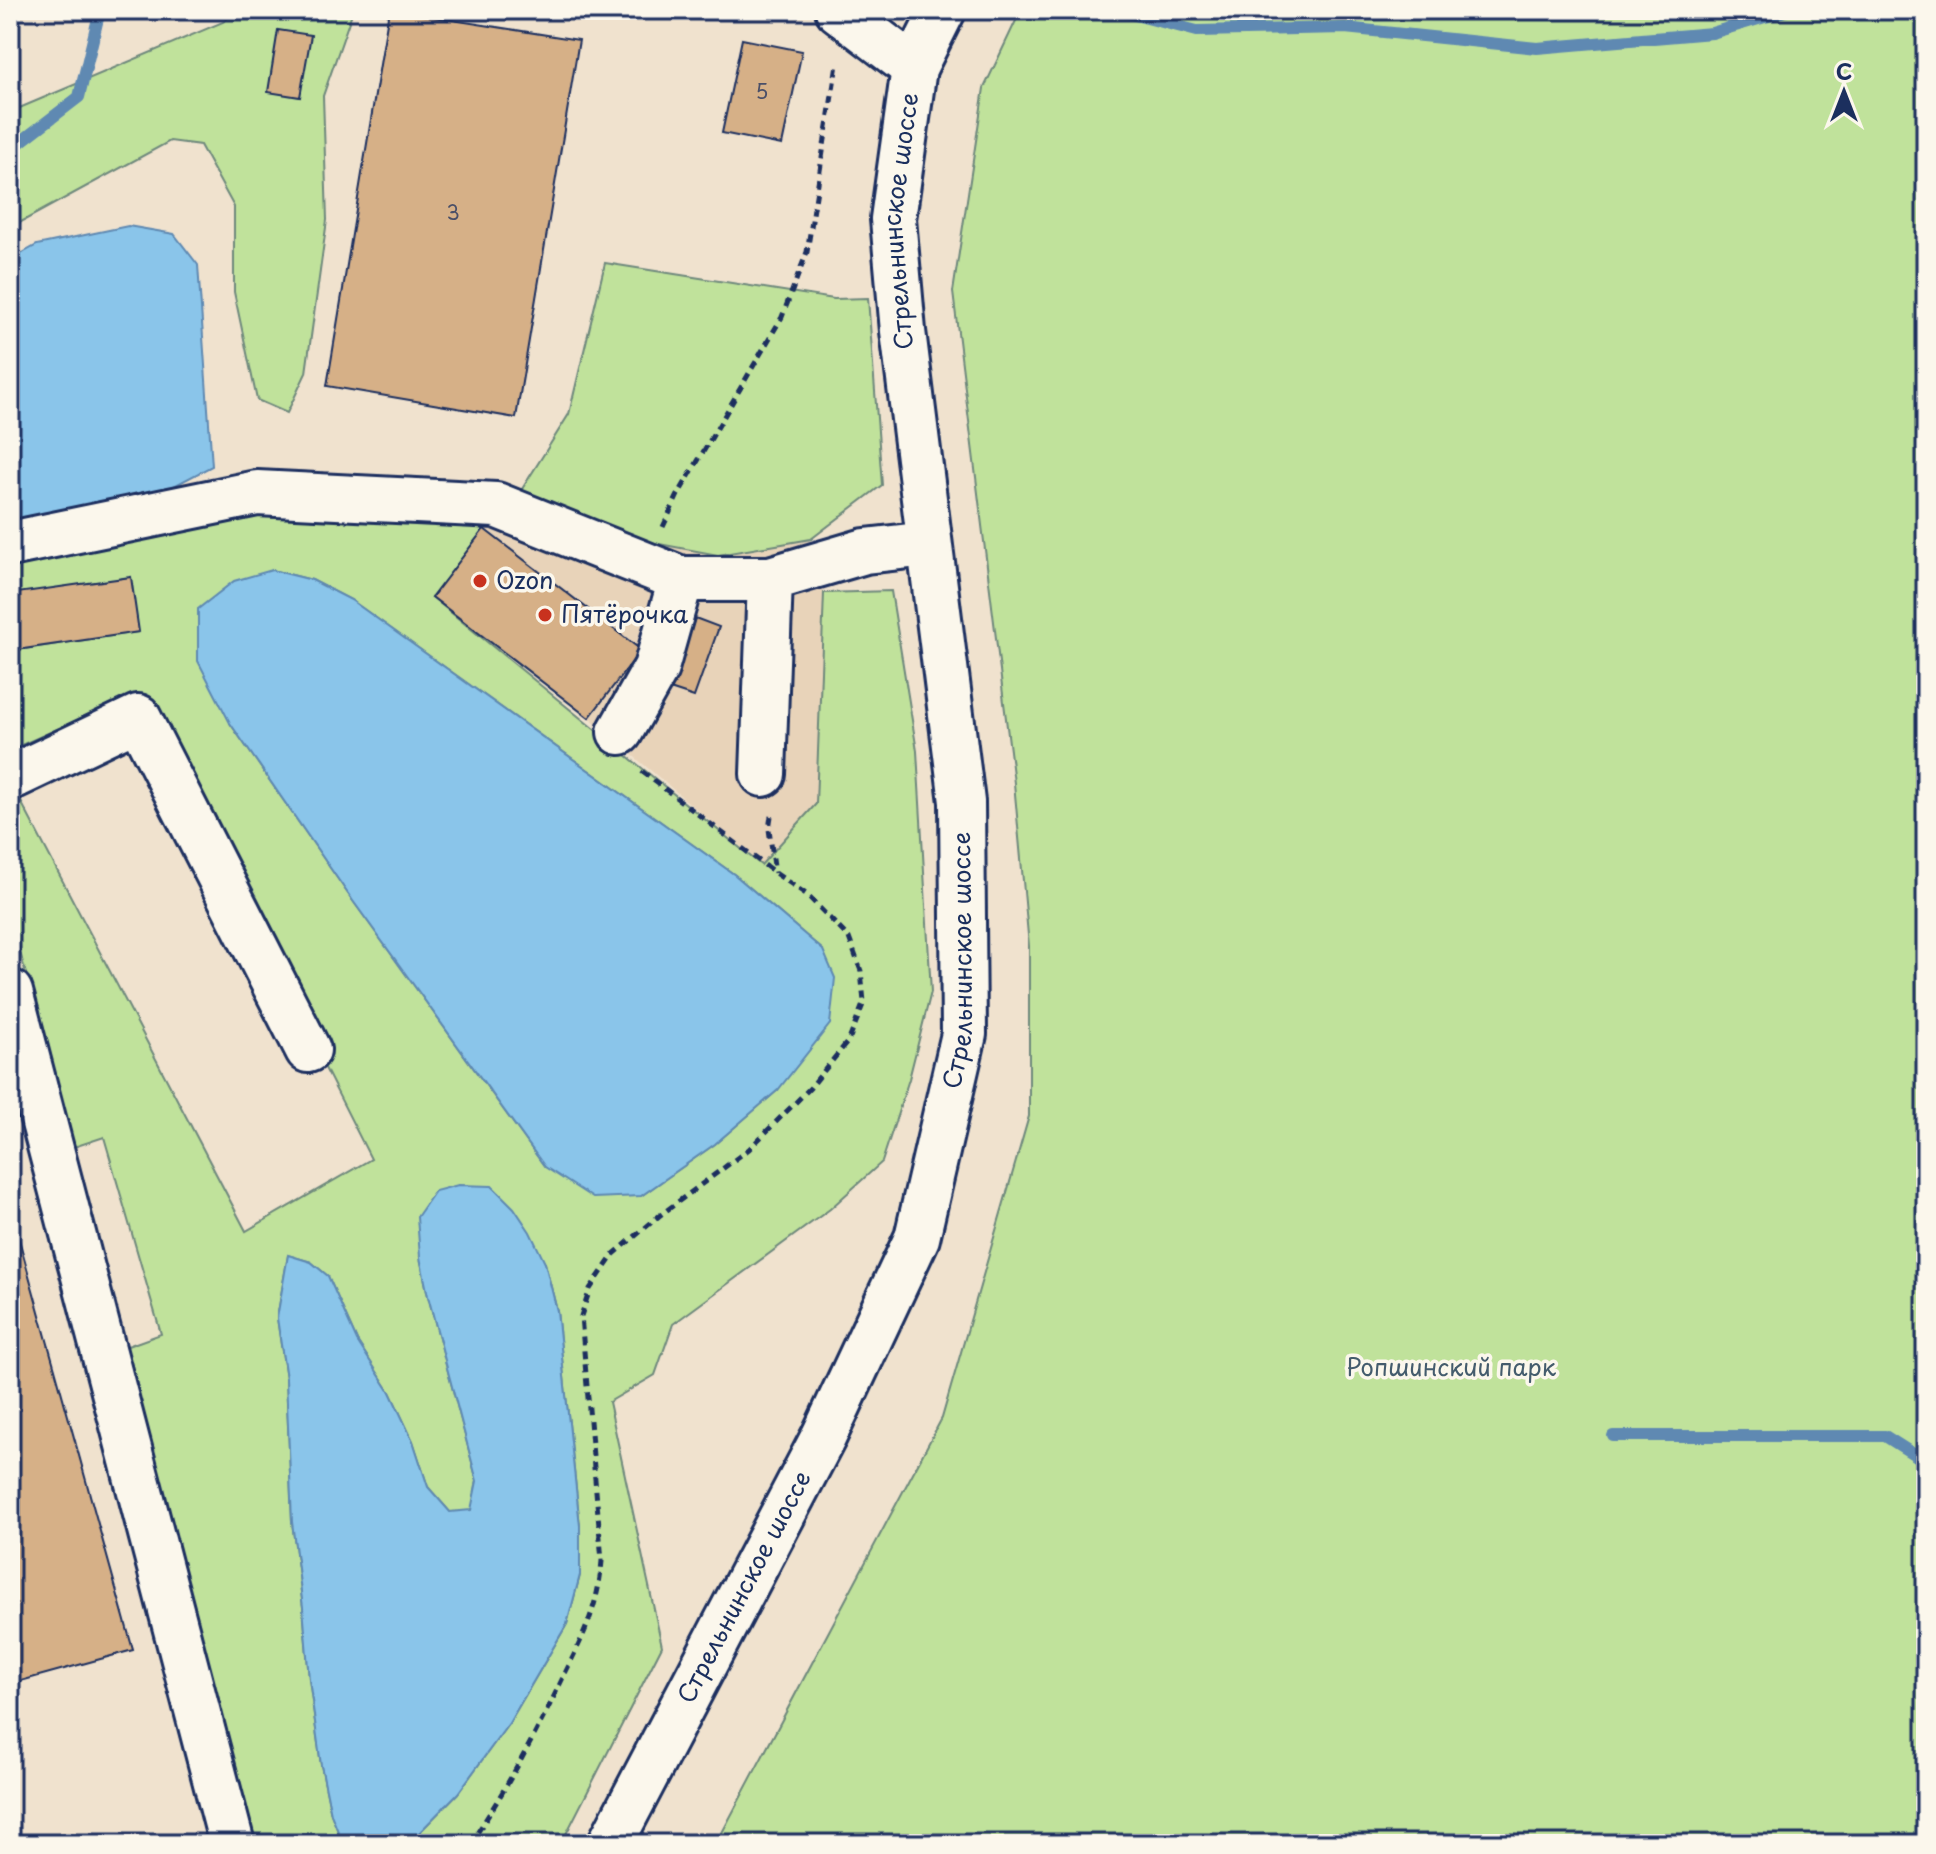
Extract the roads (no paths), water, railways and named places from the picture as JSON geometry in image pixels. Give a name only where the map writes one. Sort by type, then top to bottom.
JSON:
[{"type":"main road","name":"Стрельнинское шоссе","points":[[610,1844],[824,1436],[917,1238],[964,1034],[962,802],[928,544],[893,219],[914,68],[943,10]]},
{"type":"main road","points":[[841,13],[914,68]]},
{"type":"main road","points":[[10,544],[257,493],[496,505],[681,579],[770,579],[865,551],[928,544]]},
{"type":"main road","points":[[620,732],[656,668],[681,579]]},
{"type":"main road","points":[[763,774],[770,579]]},
{"type":"main road","points":[[10,778],[138,717],[308,1050]]},
{"type":"main road","points":[[10,992],[232,1844]]},
{"type":"water","points":[[128,226],[174,234],[198,265],[212,466],[153,497],[10,530],[10,260],[37,245]]},
{"type":"water","points":[[272,570],[312,580],[351,600],[735,875],[823,950],[835,978],[830,1024],[778,1090],[715,1144],[641,1196],[593,1198],[545,1167],[353,901],[230,723],[198,661],[198,609],[234,581]]},
{"type":"water","points":[[458,1185],[492,1186],[514,1208],[545,1263],[557,1311],[580,1526],[580,1575],[567,1624],[509,1723],[458,1793],[408,1844],[343,1844],[331,1814],[309,1679],[292,1522],[286,1378],[277,1318],[288,1255],[311,1262],[328,1276],[357,1341],[390,1392],[413,1441],[428,1487],[450,1512],[471,1510],[477,1481],[428,1296],[420,1257],[417,1217],[435,1191]]},
{"type":"waterway","points":[[10,150],[79,97],[100,10]]},
{"type":"waterway","points":[[1116,10],[1197,31],[1345,28],[1537,48],[1712,33],[1788,10]]},
{"type":"waterway","points":[[1613,1436],[1885,1436],[1926,1462]]},
{"type":"place","name":"Ozon","points":[[480,581]]},
{"type":"place","name":"Пятёрочка","points":[[545,615]]},
{"type":"park label","name":"Ропшинский парк","points":[[1451,1368]]}]
